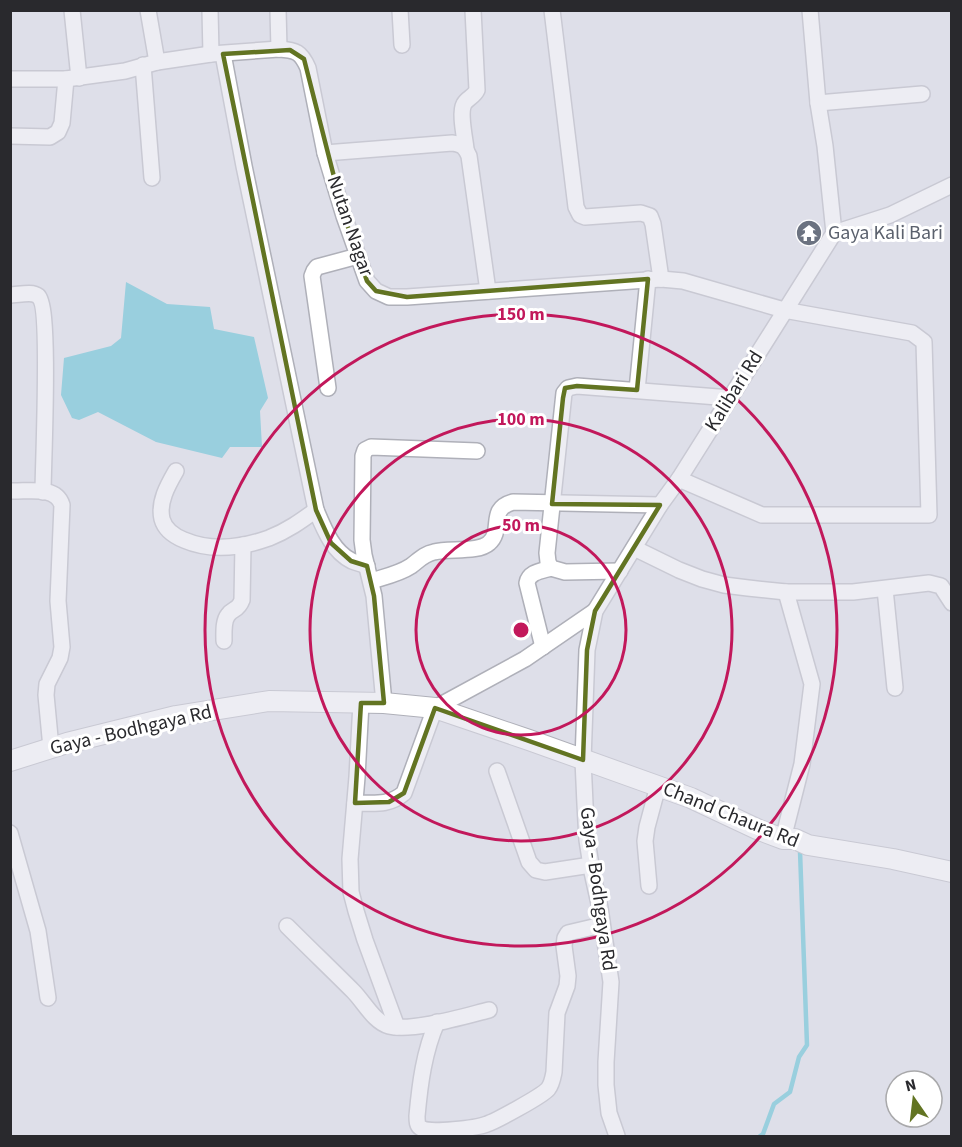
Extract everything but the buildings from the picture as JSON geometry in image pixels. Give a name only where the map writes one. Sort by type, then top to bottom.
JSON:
[{"type":"street","points":[[10,136],[50,136],[58,132],[73,79],[72,10]]},
{"type":"street","points":[[148,10],[152,178]]},
{"type":"street","points":[[210,10],[217,54],[244,166],[316,510],[323,529],[332,543],[351,561],[369,573],[397,573],[426,554],[475,548],[489,543],[493,538],[499,511],[505,504],[513,502],[660,505]]},
{"type":"street","points":[[278,10],[279,50]]},
{"type":"street","points":[[399,10],[402,45]]},
{"type":"street","points":[[473,10],[477,90],[475,95],[466,100],[462,112],[488,291]]},
{"type":"street","points":[[552,10],[576,207],[579,215],[585,217],[641,213],[650,216],[653,224],[655,279],[638,390]]},
{"type":"street","points":[[810,10],[818,103],[834,233],[890,215],[951,185]]},
{"type":"street","name":"Nutan Nagar","points":[[10,79],[73,79],[125,71],[150,63],[217,54],[279,50],[297,52],[304,58],[308,68],[325,153],[344,216],[367,281],[376,291],[389,297],[407,297],[655,279],[683,281],[784,310],[912,333],[924,342],[929,515],[762,515],[679,479]]},
{"type":"street","points":[[818,103],[922,94]]},
{"type":"street","points":[[325,153],[452,143],[461,144],[466,149]]},
{"type":"street","name":"Kalibari Rd","points":[[583,760],[587,650],[595,612],[660,505],[731,398],[834,233]]},
{"type":"street","points":[[328,388],[312,276],[317,267],[358,256]]},
{"type":"street","points":[[10,295],[31,294],[38,296],[42,302],[46,345],[43,492]]},
{"type":"street","points":[[551,568],[547,553],[563,398],[568,388],[577,386],[731,398]]},
{"type":"street","points":[[384,703],[374,596],[362,540],[363,456],[371,447],[477,451]]},
{"type":"street","points":[[176,471],[165,494],[161,509],[162,519],[171,534],[200,547],[223,548],[243,545],[281,533],[295,526],[316,510]]},
{"type":"street","points":[[10,491],[48,491],[60,498],[62,505],[58,601],[62,647],[60,658],[47,684],[46,695],[51,748]]},
{"type":"street","points":[[224,641],[227,616],[236,610],[242,600],[243,545]]},
{"type":"street","points":[[634,548],[702,579],[732,586],[786,592],[853,592],[929,583],[941,586],[951,603]]},
{"type":"street","points":[[543,647],[526,583],[528,577],[551,568],[565,572],[620,571]]},
{"type":"street","points":[[885,589],[896,688]]},
{"type":"street","points":[[783,839],[802,764],[812,684],[786,592]]},
{"type":"street","points":[[355,803],[389,802],[404,793],[435,708],[543,647],[595,612]]},
{"type":"street","name":"Gaya - Bodhgaya Rd","points":[[10,761],[51,748],[176,716],[269,701],[384,703],[435,708],[583,760],[587,840],[611,982],[606,1093],[609,1113],[617,1137]]},
{"type":"street","points":[[361,703],[350,859],[351,892],[365,940],[397,1027]]},
{"type":"street","name":"Chand Chaura Rd","points":[[583,760],[691,798],[783,839],[795,839],[808,845],[893,859],[951,872]]},
{"type":"street","points":[[497,771],[529,862],[536,870],[545,872],[591,865]]},
{"type":"street","points":[[649,886],[646,827],[658,786]]},
{"type":"street","points":[[10,833],[38,931],[48,998]]},
{"type":"street","points":[[437,1022],[428,1046],[420,1080],[417,1122],[425,1130],[488,1130],[548,1089],[554,1071],[557,1013],[567,986],[565,938],[568,933],[602,925]]},
{"type":"street","points":[[287,927],[388,1026],[415,1026],[489,1010]]},
{"type":"highlighted area","points":[[290,50],[304,59],[344,216],[367,281],[376,291],[407,297],[648,279],[637,390],[577,386],[565,388],[563,398],[552,504],[660,505],[595,611],[587,650],[583,760],[435,708],[404,793],[389,802],[355,803],[361,703],[384,703],[374,596],[367,566],[351,561],[331,543],[316,510],[223,54]]},
{"type":"water","points":[[126,282],[167,304],[210,307],[214,329],[254,337],[268,398],[260,411],[262,447],[230,447],[222,458],[156,442],[98,412],[79,420],[72,418],[61,395],[64,358],[111,346],[121,338]]},
{"type":"waterway","points":[[760,1136],[763,1134],[774,1104],[790,1092],[799,1057],[807,1045],[800,851]]},
{"type":"place","name":"Gaya Kali Bari","points":[[809,233]]}]
